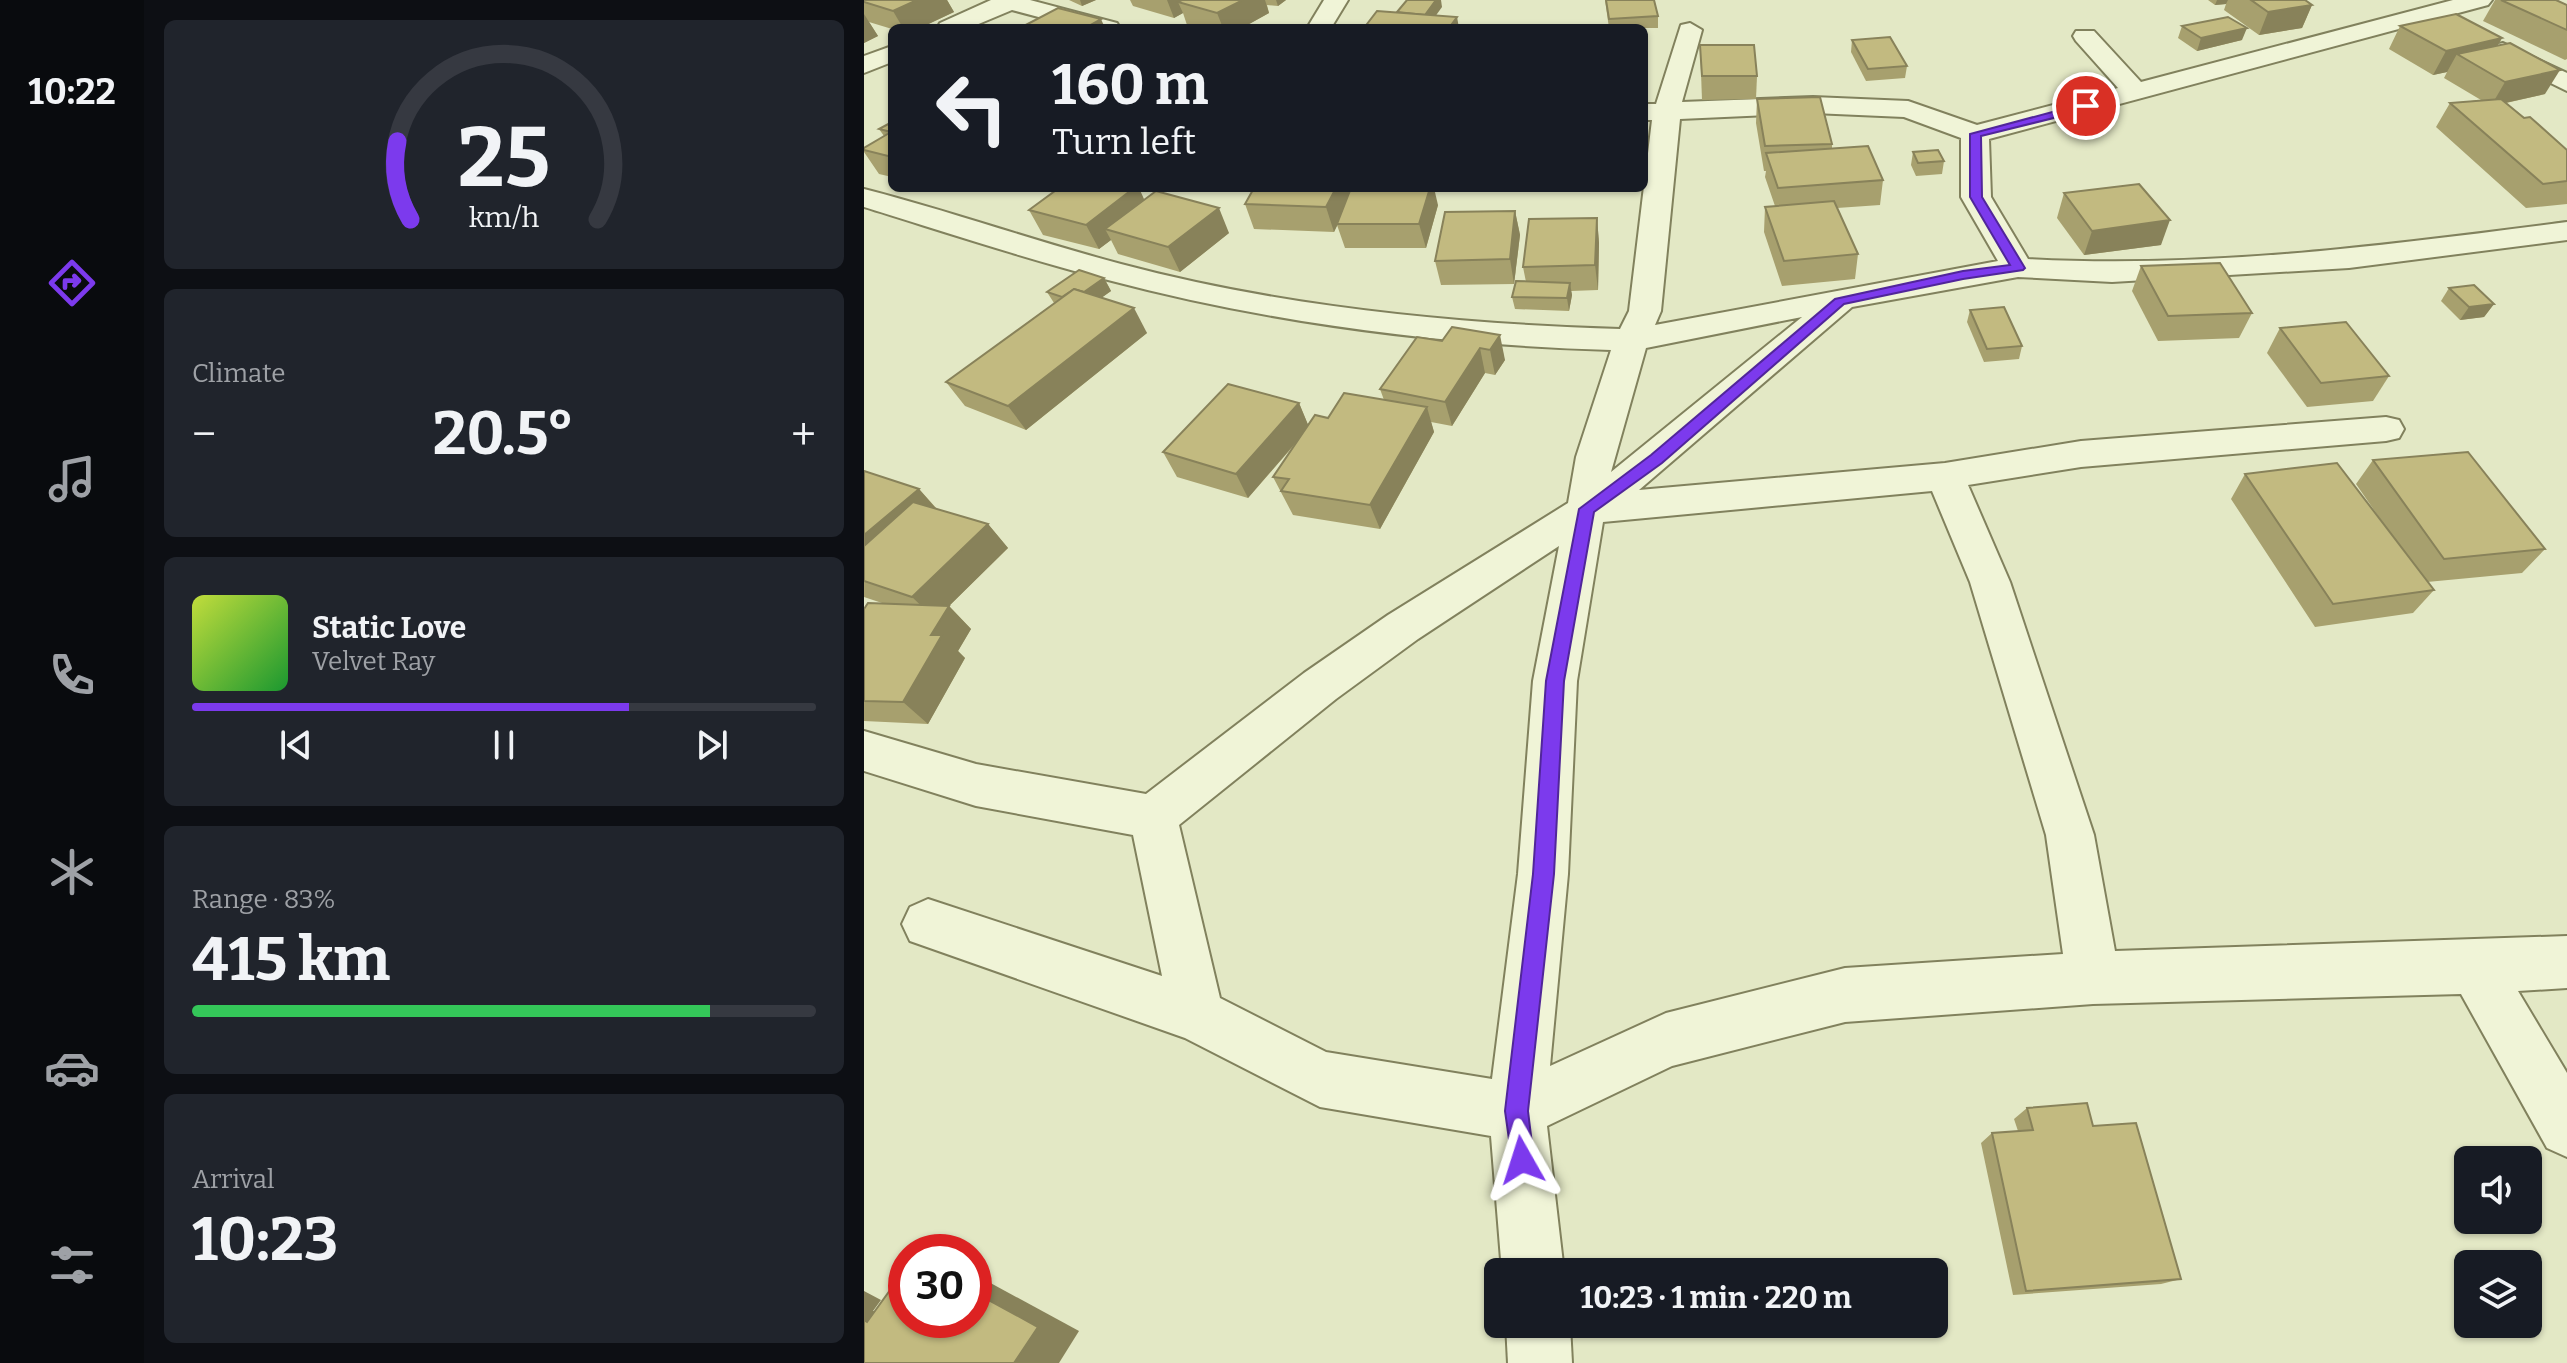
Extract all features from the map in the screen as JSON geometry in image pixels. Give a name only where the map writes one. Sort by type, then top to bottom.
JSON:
[{"type":"street","points":[[1321,24],[1336,0]]},
{"type":"street","points":[[957,24],[1006,1],[1093,24]]},
{"type":"street","points":[[1655,111],[1813,105],[1908,109],[1975,134],[2061,114],[2135,91],[2432,15],[2474,1]]},
{"type":"street","points":[[2432,15],[2567,83]]},
{"type":"street","points":[[1532,1258],[1517,1111],[1543,874],[1555,681],[1595,457],[1631,340],[1645,311],[1655,111],[1690,30]]},
{"type":"street","points":[[2085,36],[2135,91]]},
{"type":"street","points":[[864,65],[888,55]]},
{"type":"street","points":[[1975,134],[1976,197],[2018,268]]},
{"type":"street","points":[[864,198],[1116,273],[1264,305],[1395,323],[1535,337],[1631,340],[1963,275],[2018,268],[2112,273],[2349,259],[2490,238],[2567,231]]},
{"type":"street","points":[[989,237],[1028,216]]},
{"type":"street","points":[[864,751],[976,785],[1153,817],[1391,635],[1587,509],[1656,459],[1840,301]]},
{"type":"street","points":[[1587,509],[1945,476],[2081,454],[2386,429]]},
{"type":"street","points":[[1945,476],[1990,582],[2070,835],[2093,978]]},
{"type":"street","points":[[1153,817],[1197,1015]]},
{"type":"street","points":[[928,924],[1197,1015],[1320,1079],[1417,1098],[1517,1111],[1666,1040],[1845,995],[2093,978],[2475,968],[2567,962]]},
{"type":"street","points":[[2475,968],[2567,1128]]},
{"type":"street","points":[[1539,1338],[1540,1363]]},
{"type":"building","points":[[864,0],[917,0],[893,11]]},
{"type":"building","points":[[1243,0],[1217,13],[1178,2]]},
{"type":"building","points":[[1407,0],[1436,0],[1425,15],[1397,12]]},
{"type":"building","points":[[1606,0],[1654,0],[1658,16],[1609,19]]},
{"type":"building","points":[[2251,0],[2305,0],[2312,5],[2268,12]]},
{"type":"building","points":[[2501,0],[2556,0],[2567,5],[2567,30]]},
{"type":"building","points":[[1058,8],[1101,19],[1092,24],[1028,24]]},
{"type":"building","points":[[1377,11],[1457,17],[1452,24],[1367,24]]},
{"type":"building","points":[[2456,14],[2502,38],[2446,51],[2400,26]]},
{"type":"building","points":[[2228,17],[2247,28],[2201,38],[2182,26]]},
{"type":"building","points":[[1890,37],[1907,66],[1868,69],[1852,40]]},
{"type":"building","points":[[2510,43],[2560,70],[2505,82],[2457,54]]},
{"type":"building","points":[[1700,45],[1754,45],[1757,76],[1702,76]]},
{"type":"building","points":[[1820,97],[1832,144],[1765,146],[1757,99]]},
{"type":"building","points":[[2501,99],[2524,118],[2530,117],[2567,150],[2567,181],[2543,184],[2450,103]]},
{"type":"building","points":[[888,134],[888,156],[864,148]]},
{"type":"building","points":[[1868,146],[1883,180],[1778,188],[1766,153]]},
{"type":"building","points":[[1938,150],[1944,161],[1918,163],[1913,152]]},
{"type":"building","points":[[2139,184],[2170,220],[2092,231],[2064,193]]},
{"type":"building","points":[[1054,192],[1129,192],[1086,225],[1029,210]]},
{"type":"building","points":[[1155,192],[1219,208],[1168,247],[1105,229]]},
{"type":"building","points":[[1252,192],[1334,192],[1326,207],[1245,204]]},
{"type":"building","points":[[1349,192],[1429,192],[1419,224],[1337,224]]},
{"type":"building","points":[[1834,201],[1858,254],[1784,261],[1765,207]]},
{"type":"building","points":[[1515,211],[1510,259],[1435,261],[1445,212]]},
{"type":"building","points":[[1597,218],[1595,265],[1523,267],[1529,219]]},
{"type":"building","points":[[2220,263],[2252,313],[2168,316],[2141,266]]},
{"type":"building","points":[[1079,270],[1104,278],[1084,292],[1074,289],[1062,297],[1047,292]]},
{"type":"building","points":[[1516,281],[1570,283],[1567,298],[1512,297]]},
{"type":"building","points":[[2474,285],[2494,304],[2469,307],[2449,288]]},
{"type":"building","points":[[1074,289],[1134,308],[1008,406],[946,382]]},
{"type":"building","points":[[2004,307],[2022,346],[1987,349],[1970,310]]},
{"type":"building","points":[[2346,322],[2389,376],[2321,383],[2280,328]]},
{"type":"building","points":[[1452,327],[1500,335],[1490,350],[1480,348],[1445,402],[1380,389],[1417,337],[1442,341]]},
{"type":"building","points":[[1228,384],[1299,403],[1236,474],[1163,452]]},
{"type":"building","points":[[1344,393],[1427,407],[1370,505],[1281,491],[1289,479],[1273,477],[1315,415],[1328,418]]},
{"type":"building","points":[[2468,452],[2545,549],[2444,559],[2373,460]]},
{"type":"building","points":[[2337,463],[2434,590],[2333,604],[2245,474]]},
{"type":"building","points":[[864,471],[919,489],[864,535]]},
{"type":"building","points":[[913,502],[988,524],[912,597],[864,581],[864,546]]},
{"type":"building","points":[[868,603],[949,606],[931,635],[942,635],[903,702],[864,701],[864,609]]},
{"type":"building","points":[[2087,1103],[2093,1126],[2136,1123],[2181,1279],[2026,1291],[1992,1133],[2033,1130],[2027,1108]]},
{"type":"building","points":[[888,1293],[888,1338],[992,1338],[992,1302],[1038,1327],[1014,1363],[864,1363],[864,1320],[867,1322]]},
{"type":"route","points":[[1522,1160],[1517,1111],[1543,874],[1555,681],[1587,509],[1656,459],[1840,301],[1963,275],[2018,268],[1976,197],[1975,134],[2086,106]]}]
